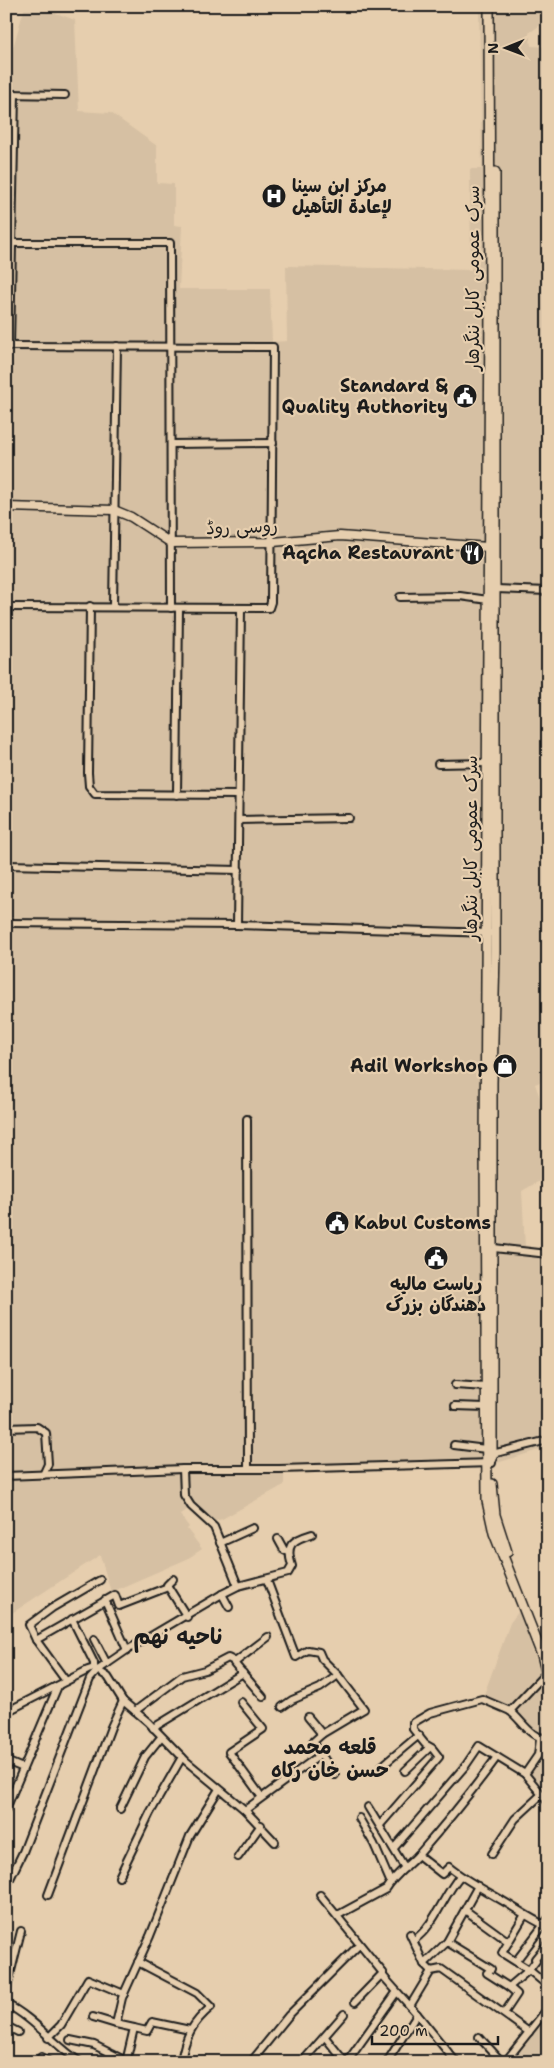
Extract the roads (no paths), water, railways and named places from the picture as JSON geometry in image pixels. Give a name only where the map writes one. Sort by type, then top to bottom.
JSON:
[{"type":"highway","name":"سرک عمومی کابل ننگرهار","points":[[489,6],[492,65]]},
{"type":"highway","name":"سرک عمومی کابل ننگرهار","points":[[495,6],[492,65],[492,257],[496,589],[488,763],[494,1248],[489,1517],[542,1655],[547,1676]]},
{"type":"highway","name":"سرک عمومی کابل ننگرهار","points":[[492,257],[488,547],[492,698],[491,933],[486,1407],[492,1492],[496,1515],[548,1660]]},
{"type":"main road","points":[[6,507],[114,510],[132,517],[171,543]]},
{"type":"main road","name":"روسی روڈ","points":[[171,543],[273,542],[340,536],[488,547]]},
{"type":"street","points":[[6,94],[65,95]]},
{"type":"street","points":[[6,607],[269,608],[271,602],[273,542],[273,347],[8,346],[9,243],[15,94]]},
{"type":"street","points":[[9,243],[170,243],[171,608]]},
{"type":"street","points":[[113,606],[117,346]]},
{"type":"street","points":[[171,444],[273,443]]},
{"type":"street","points":[[496,589],[548,591]]},
{"type":"street","points":[[400,597],[460,596],[488,600]]},
{"type":"street","points":[[90,606],[88,773],[89,786],[95,794],[239,795]]},
{"type":"street","points":[[177,795],[179,608]]},
{"type":"street","points":[[237,925],[241,609]]},
{"type":"street","points":[[438,764],[488,763]]},
{"type":"street","points":[[239,820],[349,818]]},
{"type":"street","points":[[6,865],[238,870]]},
{"type":"street","points":[[6,923],[237,925],[491,933]]},
{"type":"street","points":[[247,1119],[248,1467]]},
{"type":"street","points":[[494,1248],[548,1254]]},
{"type":"street","points":[[455,1385],[486,1387]]},
{"type":"street","points":[[455,1406],[486,1407]]},
{"type":"street","points":[[6,1428],[36,1427],[46,1433],[48,1464],[43,1475]]},
{"type":"street","points":[[6,1476],[248,1467],[278,1469],[489,1457],[548,1440]]},
{"type":"street","points":[[454,1445],[489,1457]]},
{"type":"street","points":[[183,1469],[184,1495],[191,1506],[214,1527],[238,1586]]},
{"type":"street","points":[[220,1543],[253,1528]]},
{"type":"street","points":[[6,1712],[66,1681],[107,1664],[127,1650],[238,1586],[288,1573],[292,1566],[289,1552],[293,1542],[312,1534]]},
{"type":"street","points":[[278,1539],[284,1550],[289,1552]]},
{"type":"street","points":[[173,1579],[166,1583],[187,1616]]},
{"type":"street","points":[[66,1681],[36,1640],[29,1625],[100,1580]]},
{"type":"street","points":[[267,1580],[296,1657],[308,1650],[319,1652],[322,1659],[338,1675],[364,1709],[322,1734],[313,1742],[335,1775]]},
{"type":"street","points":[[36,1640],[115,1595],[119,1606],[168,1586]]},
{"type":"street","points":[[222,1594],[229,1607]]},
{"type":"street","points":[[106,1600],[127,1650]]},
{"type":"street","points":[[72,1619],[96,1669],[108,1677],[123,1701],[154,1728],[182,1757],[246,1810],[275,1842]]},
{"type":"street","points":[[234,1661],[268,1637]]},
{"type":"street","points":[[94,1639],[107,1664]]},
{"type":"street","points":[[135,1711],[182,1676],[205,1670],[228,1658],[234,1661],[235,1666],[263,1697]]},
{"type":"street","points":[[6,1887],[25,1846],[90,1679],[96,1669]]},
{"type":"street","points":[[154,1728],[243,1673]]},
{"type":"street","points":[[282,1707],[292,1700],[320,1688],[338,1675]]},
{"type":"street","points":[[510,1711],[547,1676]]},
{"type":"street","points":[[6,1809],[58,1686]]},
{"type":"street","points":[[380,1825],[439,1757],[432,1748],[429,1748],[412,1725],[430,1712],[482,1699],[510,1711],[532,1734],[544,1738],[538,1756],[525,1774]]},
{"type":"street","points":[[48,1895],[110,1727],[123,1701]]},
{"type":"street","points":[[241,1702],[263,1728],[229,1752],[261,1796]]},
{"type":"street","points":[[308,1717],[322,1734]]},
{"type":"street","points":[[382,1766],[419,1735]]},
{"type":"street","points":[[120,1809],[145,1757],[161,1737]]},
{"type":"street","points":[[394,1848],[466,1765],[479,1746],[525,1774],[548,1802]]},
{"type":"street","points":[[405,1771],[429,1748]]},
{"type":"street","points":[[246,1810],[261,1796],[320,1755]]},
{"type":"street","points":[[119,1877],[150,1813],[182,1757]]},
{"type":"street","points":[[338,1915],[386,1889],[390,1881],[418,1855],[470,1794],[497,1757]]},
{"type":"street","points":[[6,1761],[23,1768]]},
{"type":"street","points":[[116,2024],[124,1994],[190,1836],[219,1789]]},
{"type":"street","points":[[492,1854],[515,1819],[542,1794]]},
{"type":"street","points":[[368,1806],[405,1868]]},
{"type":"street","points":[[359,1818],[374,1844],[390,1881]]},
{"type":"street","points":[[238,1857],[261,1825]]},
{"type":"street","points":[[418,1855],[442,1874],[449,1867],[460,1876],[518,1910],[524,1916],[546,1924],[516,1962]]},
{"type":"street","points":[[430,1971],[424,1964],[412,1937],[422,1934],[451,1886],[460,1876]]},
{"type":"street","points":[[424,1964],[447,1942],[478,1886]]},
{"type":"street","points":[[320,1895],[383,1972],[382,1976],[417,2014],[452,2061]]},
{"type":"street","points":[[465,1910],[509,1942]]},
{"type":"street","points":[[524,1916],[502,1953],[530,1970],[548,1986]]},
{"type":"street","points":[[6,1991],[21,1931]]},
{"type":"street","points":[[447,1942],[491,1969],[488,1973],[517,1994],[505,2012]]},
{"type":"street","points":[[509,1987],[530,1970],[536,1961],[535,1959],[548,1943]]},
{"type":"street","points":[[251,2062],[289,2015],[359,1945]]},
{"type":"street","points":[[138,1962],[197,1993],[211,2007],[196,2020],[190,2030],[181,2062]]},
{"type":"street","points":[[410,2006],[430,1971],[441,1969],[505,2012],[529,2032]]},
{"type":"street","points":[[355,2002],[383,1972]]},
{"type":"street","points":[[48,2038],[61,2025],[88,1979],[124,1994]]},
{"type":"street","points":[[325,2038],[346,2062],[396,1993]]},
{"type":"street","points":[[6,2004],[24,2015],[76,2061]]},
{"type":"street","points":[[479,2037],[504,2062],[548,2008]]},
{"type":"street","points":[[302,2062],[325,2038],[324,2035],[344,2014]]},
{"type":"street","points":[[387,2062],[417,2014]]},
{"type":"street","points":[[93,2017],[147,2031],[152,2022],[190,2030]]},
{"type":"street","points":[[6,2026],[18,2032]]},
{"type":"street","points":[[70,2040],[94,2046],[126,2062],[134,2028]]},
{"type":"street","points":[[41,2057],[50,2062]]},
{"type":"place","name":"مركز ابن سينا لإعادة التأهيل","points":[[274,196]]},
{"type":"place","name":"Standard & Quality Authority","points":[[465,396]]},
{"type":"place","name":"Aqcha Restaurant","points":[[472,553]]},
{"type":"place","name":"Adil Workshop","points":[[505,1066]]},
{"type":"place","name":"Kabul Customs","points":[[337,1223]]},
{"type":"place","name":"ریاست مالیه دهندگان بزرگ","points":[[436,1258]]},
{"type":"district","name":"ناحیه نهم","points":[[178,1636]]},
{"type":"district","name":"قلعه محمد حسن خان رکاه","points":[[330,1758]]}]
